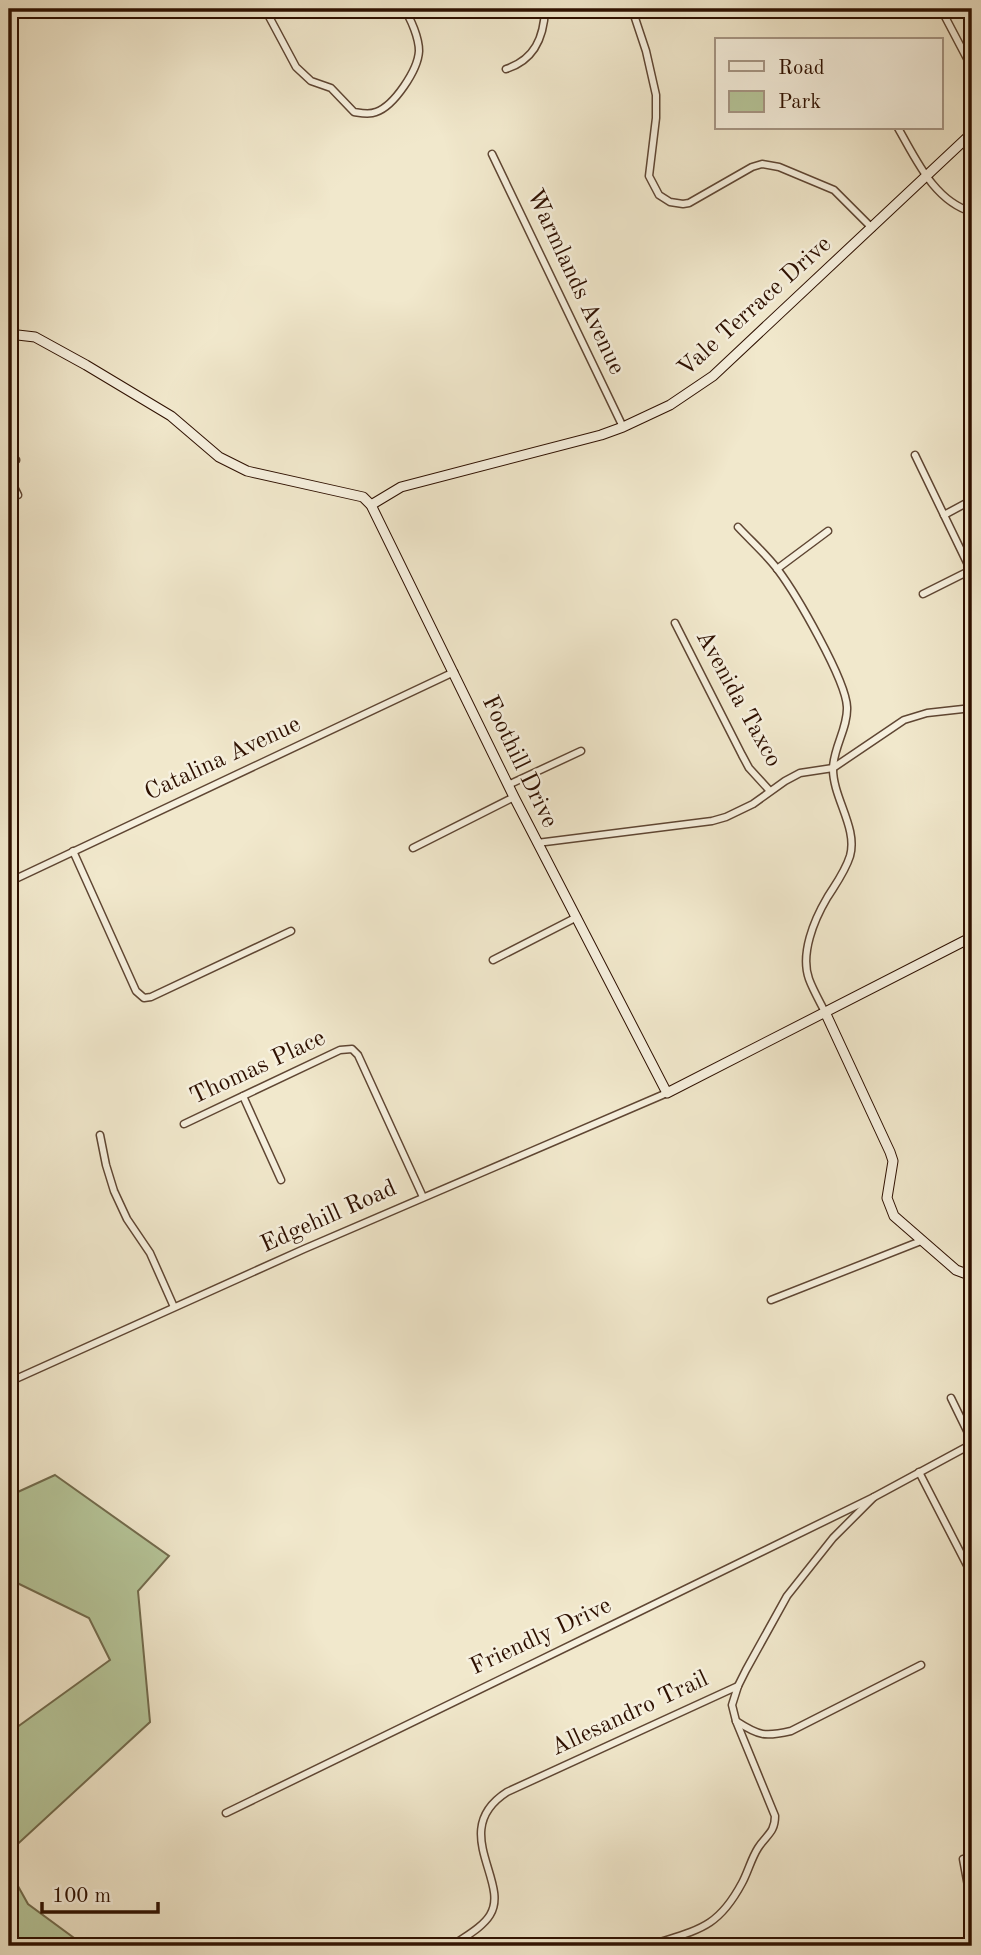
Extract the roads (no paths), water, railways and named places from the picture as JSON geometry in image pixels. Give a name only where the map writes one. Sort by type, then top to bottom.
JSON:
[{"type":"street","points":[[265,9],[296,67],[311,81],[331,88],[354,112],[372,114],[394,101],[409,78],[419,51],[411,19],[404,9]]},
{"type":"street","points":[[506,69],[524,60],[538,46],[545,9]]},
{"type":"street","points":[[632,9],[646,51],[656,95],[649,176],[659,195],[670,202],[683,204],[762,164],[779,167],[834,190],[872,228]]},
{"type":"street","points":[[941,9],[972,68]]},
{"type":"street","points":[[899,130],[926,177],[948,198],[972,212]]},
{"type":"street","name":"Vale Terrace Drive","points":[[371,505],[401,487],[601,435],[670,405],[713,376],[972,133]]},
{"type":"street","name":"Warmlands Avenue","points":[[492,154],[622,427]]},
{"type":"street","points":[[9,334],[35,337],[86,365],[171,416],[219,457],[247,471],[363,498],[371,505]]},
{"type":"street","points":[[915,455],[972,572],[923,594]]},
{"type":"street","points":[[9,477],[18,495]]},
{"type":"street","points":[[944,515],[972,500]]},
{"type":"street","name":"Foothill Drive","points":[[371,505],[537,843],[667,1093]]},
{"type":"street","points":[[738,527],[777,569],[804,613],[845,696],[846,717],[833,768],[839,803],[852,839],[850,855],[825,901],[807,951],[806,968],[809,980],[890,1152],[892,1161],[887,1198],[894,1216],[956,1270],[972,1276]]},
{"type":"street","points":[[777,569],[828,531]]},
{"type":"street","name":"Avenida Taxco","points":[[675,623],[741,755],[770,791]]},
{"type":"street","name":"Catalina Avenue","points":[[9,882],[454,672]]},
{"type":"street","points":[[537,843],[726,817],[753,804],[800,773],[833,768],[904,720],[927,713],[972,708]]},
{"type":"street","points":[[508,785],[581,751]]},
{"type":"street","points":[[413,848],[514,797]]},
{"type":"street","points":[[73,851],[136,991],[144,998],[291,931]]},
{"type":"street","points":[[493,960],[577,918]]},
{"type":"street","points":[[667,1093],[972,937]]},
{"type":"street","name":"Thomas Place","points":[[184,1124],[340,1050],[352,1049],[358,1055],[423,1197]]},
{"type":"street","name":"Edgehill Road","points":[[9,1382],[423,1197],[667,1093]]},
{"type":"street","points":[[243,1096],[281,1180]]},
{"type":"street","points":[[100,1135],[114,1192],[127,1219],[149,1253],[173,1307]]},
{"type":"street","points":[[771,1300],[921,1241]]},
{"type":"street","points":[[951,1398],[972,1443]]},
{"type":"street","name":"Allesandro Trail","points":[[452,1946],[489,1917],[494,1908],[481,1834],[484,1815],[495,1799],[738,1686],[787,1596],[833,1538],[874,1497],[972,1443]]},
{"type":"street","points":[[919,1472],[972,1574]]},
{"type":"street","name":"Friendly Drive","points":[[226,1813],[874,1497]]},
{"type":"street","points":[[736,1721],[756,1734],[771,1736],[791,1731],[920,1665]]},
{"type":"street","points":[[657,1943],[699,1929],[720,1916],[743,1881],[757,1849],[775,1827],[775,1816],[736,1721],[732,1704],[738,1686]]},
{"type":"street","points":[[963,1860],[968,1885],[972,1891]]}]
